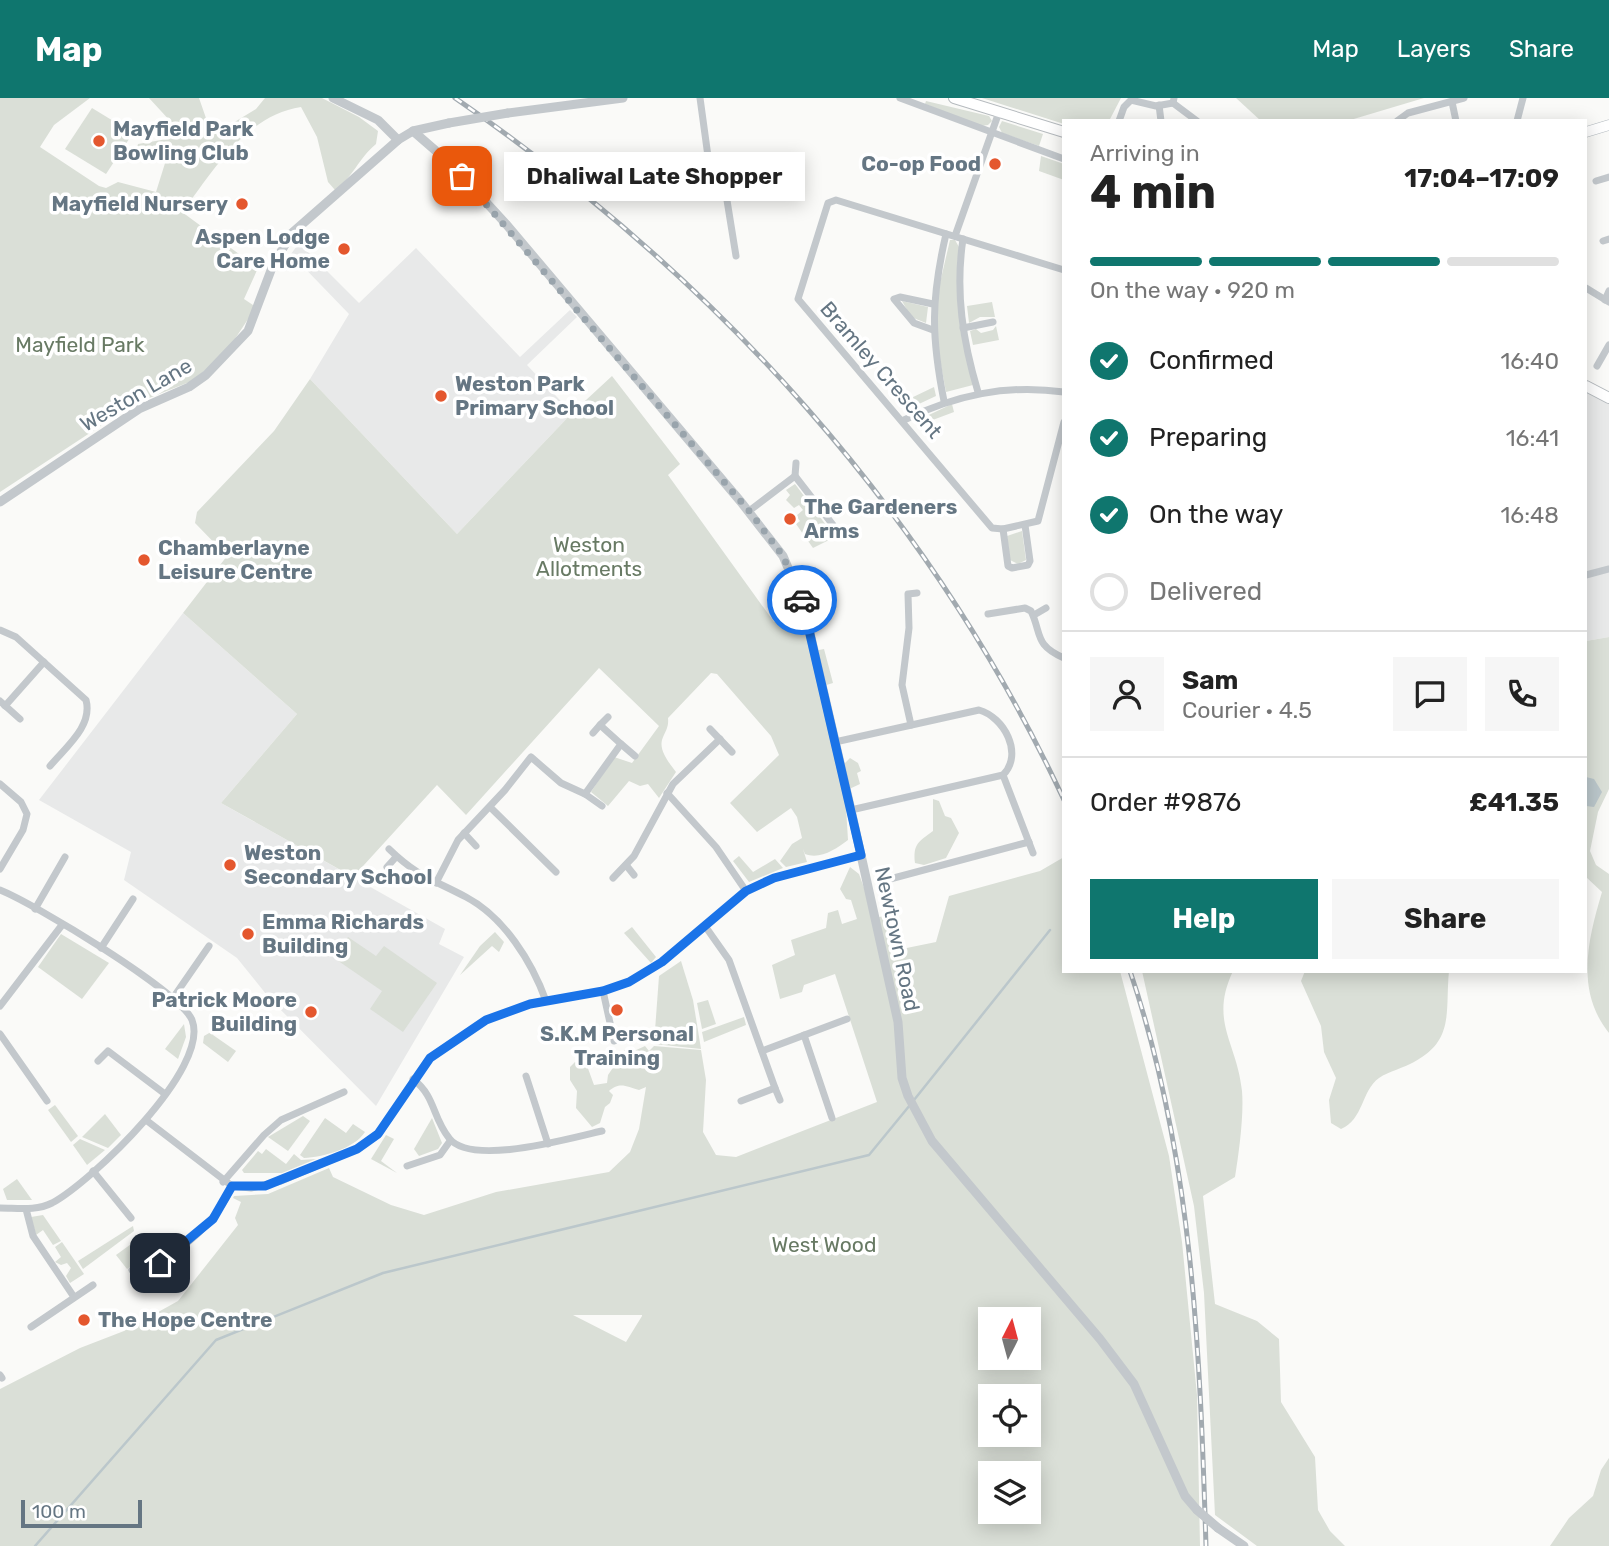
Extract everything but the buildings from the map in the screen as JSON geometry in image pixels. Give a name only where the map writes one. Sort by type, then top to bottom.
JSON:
[{"type":"main road","points":[[954,98],[1062,131]]},
{"type":"main road","points":[[1587,132],[1609,125]]},
{"type":"main road","points":[[1587,387],[1609,398]]},
{"type":"street","points":[[333,98],[378,120],[398,140]]},
{"type":"street","name":"Weston Lane","points":[[0,502],[139,409],[189,387],[206,375],[248,331],[273,265],[292,233],[398,140],[413,131],[449,123],[623,98]]},
{"type":"street","points":[[700,98],[710,171],[725,188],[736,256]]},
{"type":"street","points":[[900,98],[1062,158]]},
{"type":"street","points":[[1400,119],[1408,113],[1464,98]]},
{"type":"street","points":[[1518,119],[1523,98]]},
{"type":"street","points":[[1120,119],[1131,100],[1159,105],[1173,100],[1195,119]]},
{"type":"street","points":[[1452,102],[1456,119]]},
{"type":"street","points":[[1159,105],[1161,119]]},
{"type":"street","points":[[955,236],[999,112]]},
{"type":"street","name":"Newtown Road","points":[[413,131],[451,164],[508,227],[750,512],[783,556],[797,586],[835,742],[898,1022],[902,1077],[914,1109],[932,1141],[1134,1384],[1185,1496],[1218,1528],[1244,1546]]},
{"type":"street","points":[[639,183],[710,171]]},
{"type":"street","points":[[1595,181],[1609,177]]},
{"type":"street","name":"Bramley Crescent","points":[[1003,529],[988,526],[904,420],[802,306],[799,295],[831,201],[838,200],[1062,269]]},
{"type":"street","points":[[944,401],[933,330],[933,304],[946,233]]},
{"type":"street","points":[[963,239],[959,275],[963,328],[978,393]]},
{"type":"street","points":[[1587,289],[1607,301],[1609,290]]},
{"type":"street","points":[[933,304],[900,297],[894,299],[914,323],[933,330]]},
{"type":"street","points":[[963,328],[993,323]]},
{"type":"street","points":[[1597,366],[1609,345]]},
{"type":"street","points":[[904,420],[944,401],[978,393],[1026,389],[1062,392]]},
{"type":"street","points":[[1025,525],[1030,561],[1028,565],[1012,568],[1008,566],[1003,529],[1038,521],[1062,430]]},
{"type":"street","points":[[796,463],[795,476],[833,524]]},
{"type":"street","points":[[750,512],[795,476]]},
{"type":"street","points":[[1587,575],[1609,569]]},
{"type":"street","points":[[911,724],[902,676],[909,628],[908,594],[917,593]]},
{"type":"street","points":[[988,614],[1025,608],[1034,615]]},
{"type":"street","points":[[1034,615],[1046,608]]},
{"type":"street","points":[[1034,615],[1034,628],[1042,642],[1062,657]]},
{"type":"street","points":[[0,630],[16,638],[86,700],[90,713],[85,724],[50,766]]},
{"type":"street","points":[[20,719],[3,703],[44,662]]},
{"type":"street","points":[[835,742],[979,710],[996,718],[1012,747],[1011,762],[1003,775],[851,810]]},
{"type":"street","points":[[593,733],[608,717]]},
{"type":"street","points":[[600,726],[635,756]]},
{"type":"street","points":[[710,729],[732,752]]},
{"type":"street","points":[[613,878],[626,865],[667,793],[720,739]]},
{"type":"street","points":[[585,794],[621,744]]},
{"type":"street","points":[[436,883],[453,847],[531,757],[561,783],[585,794],[602,806]]},
{"type":"street","points":[[1003,775],[1033,853]]},
{"type":"street","points":[[0,784],[21,802],[27,814],[23,830],[0,869]]},
{"type":"street","points":[[667,793],[716,847],[746,891]]},
{"type":"street","points":[[490,807],[556,872]]},
{"type":"street","points":[[464,833],[476,845]]},
{"type":"street","points":[[890,879],[1029,842]]},
{"type":"street","points":[[389,849],[419,876],[477,904],[500,927],[535,972],[546,1001]]},
{"type":"street","points":[[146,1120],[223,1182],[251,1188],[281,1181],[357,1149],[378,1134],[413,1079],[430,1058],[486,1020],[546,1001],[603,991],[629,982],[654,967],[746,891],[774,878],[861,855]]},
{"type":"street","points":[[387,867],[396,856]]},
{"type":"street","points":[[35,909],[65,857]]},
{"type":"street","points":[[626,865],[635,874]]},
{"type":"street","points":[[0,890],[101,948],[173,998],[187,1011],[194,1032],[190,1052],[165,1094],[146,1120],[93,1171],[54,1202],[26,1209],[0,1207]]},
{"type":"street","points":[[101,948],[133,899]]},
{"type":"street","points":[[0,1006],[61,925]]},
{"type":"street","points":[[705,926],[729,960],[780,1100]]},
{"type":"street","points":[[507,952],[515,945]]},
{"type":"street","points":[[173,998],[209,946]]},
{"type":"street","points":[[603,991],[614,1041]]},
{"type":"street","points":[[762,1051],[847,1019]]},
{"type":"street","points":[[0,1034],[47,1101]]},
{"type":"street","points":[[804,1035],[832,1118]]},
{"type":"street","points":[[98,1061],[108,1051],[165,1094]]},
{"type":"street","points":[[526,1076],[548,1144]]},
{"type":"street","points":[[413,1079],[427,1090],[450,1141],[478,1151],[548,1144],[602,1131]]},
{"type":"street","points":[[741,1101],[775,1088]]},
{"type":"street","points":[[223,1182],[264,1135],[281,1120],[344,1093]]},
{"type":"street","points":[[407,1166],[440,1155],[450,1141]]},
{"type":"street","points":[[93,1171],[131,1218]]},
{"type":"street","points":[[139,1279],[213,1219],[232,1186]]},
{"type":"street","points":[[26,1209],[33,1236],[74,1297]]},
{"type":"street","points":[[132,1270],[145,1289]]},
{"type":"street","points":[[32,1327],[93,1285]]},
{"type":"shaded area","name":"Weston Park Primary School","points":[[299,243],[359,303],[416,248],[520,357],[570,310],[577,317],[527,365],[572,413],[457,534],[310,379],[349,314],[291,254]]},
{"type":"shaded area","points":[[1587,389],[1609,400],[1609,637],[1587,641]]},
{"type":"shaded area","name":"Weston Secondary School","points":[[183,613],[297,714],[221,803],[445,929],[439,944],[464,957],[376,1106],[270,999],[237,958],[124,880],[131,852],[39,800]]},
{"type":"shaded area","points":[[1587,777],[1594,779],[1602,792],[1594,807],[1587,806]]},
{"type":"green space","name":"Mayfield Park","points":[[0,98],[90,98],[54,125],[40,147],[106,188],[118,182],[156,192],[166,160],[136,152],[138,144],[179,137],[172,123],[149,98],[199,98],[207,121],[228,126],[256,109],[265,98],[322,98],[359,117],[378,131],[376,144],[335,190],[328,182],[317,137],[301,107],[281,112],[263,121],[232,147],[182,212],[258,268],[244,299],[256,307],[225,354],[192,381],[134,404],[0,492]]},
{"type":"green space","points":[[982,98],[1121,98],[1110,119],[1062,119],[1062,123]]},
{"type":"green space","points":[[1236,98],[1424,98],[1354,119],[1259,119]]},
{"type":"green space","points":[[926,101],[989,116],[992,121],[981,126],[925,104]]},
{"type":"green space","name":"Mayfield Park Bowling Club","points":[[92,108],[133,133],[106,174],[65,149]]},
{"type":"green space","points":[[1002,121],[1043,134],[1039,146],[1002,133],[999,127]]},
{"type":"green space","points":[[1041,156],[1062,163],[1062,179],[1039,171]]},
{"type":"green space","points":[[950,240],[955,240],[959,247],[957,270],[973,385],[946,392],[937,344],[936,300]]},
{"type":"green space","points":[[902,301],[928,307],[926,323],[911,317]]},
{"type":"green space","points":[[992,302],[995,317],[980,317],[969,323],[967,306]]},
{"type":"green space","points":[[996,326],[999,340],[973,345],[970,331],[976,329],[981,333],[993,330]]},
{"type":"green space","name":"Weston Allotments","points":[[612,376],[680,464],[668,475],[774,622],[804,607],[814,651],[824,649],[833,683],[823,686],[840,768],[850,758],[858,763],[861,771],[857,773],[860,784],[845,791],[848,840],[822,855],[805,854],[803,849],[807,862],[786,867],[780,861],[792,844],[802,838],[797,817],[791,808],[757,832],[730,803],[779,755],[771,736],[717,674],[711,673],[668,718],[661,744],[676,772],[659,798],[648,784],[640,786],[629,781],[608,806],[591,792],[614,757],[632,763],[659,726],[599,668],[466,815],[437,785],[353,877],[221,803],[297,714],[183,613],[227,556],[195,523],[197,512],[274,431],[310,379],[457,534],[572,413]]},
{"type":"green space","points":[[934,387],[936,396],[906,410],[896,398],[903,393],[909,399]]},
{"type":"green space","points":[[952,404],[954,412],[930,421],[932,424],[923,432],[914,422]]},
{"type":"green space","points":[[795,484],[835,537],[813,548],[796,524],[800,521],[796,516],[803,510],[799,505],[794,508],[786,500],[790,495],[786,490]]},
{"type":"green space","points":[[1022,531],[1026,560],[1018,564],[1010,560],[1007,536]]},
{"type":"green space","points":[[1609,637],[1609,789],[1598,812],[1590,851],[1596,865],[1609,874],[1609,1033],[1598,1017],[1588,982],[1589,946],[1602,892],[1587,878],[1587,641]]},
{"type":"green space","points":[[933,799],[939,801],[945,816],[951,818],[959,833],[946,858],[924,865],[915,863],[915,852],[920,841],[933,831]]},
{"type":"green space","points":[[739,856],[753,872],[775,859],[783,868],[749,882],[733,861]]},
{"type":"green space","name":"West Wood","points":[[1062,858],[1062,973],[1121,973],[1169,1156],[1182,1242],[1197,1395],[1200,1546],[0,1546],[0,1389],[80,1348],[124,1331],[178,1301],[238,1225],[235,1218],[241,1202],[233,1198],[234,1196],[268,1194],[329,1168],[333,1177],[391,1205],[424,1215],[496,1192],[609,1172],[630,1152],[639,1129],[646,1087],[639,1090],[624,1086],[613,1088],[609,1091],[613,1095],[605,1107],[600,1123],[592,1127],[576,1108],[577,1091],[570,1080],[570,1067],[575,1062],[586,1063],[594,1085],[607,1083],[608,1075],[625,1050],[632,1052],[645,1046],[649,1051],[654,1046],[701,1050],[706,1080],[703,1132],[716,1155],[736,1157],[877,1102],[835,974],[804,985],[802,992],[780,999],[772,965],[795,955],[791,940],[826,928],[828,913],[838,910],[842,924],[857,919],[851,900],[846,899],[840,889],[850,867],[859,874],[875,918],[884,916],[892,951],[936,942],[949,896],[1040,871]],"holes":[[[573,1315],[642,1315],[626,1342]]]},
{"type":"green space","points":[[632,927],[656,957],[651,963],[624,933]]},
{"type":"green space","points":[[495,932],[504,942],[499,952],[492,946],[460,975],[480,946]]},
{"type":"green space","points":[[61,934],[109,963],[82,999],[38,967]]},
{"type":"green space","points":[[348,937],[376,956],[384,946],[437,983],[403,1032],[370,1009],[382,991],[334,958]]},
{"type":"green space","points":[[681,961],[693,1000],[701,1049],[654,1044],[659,976]]},
{"type":"green space","points":[[1142,973],[1232,973],[1226,989],[1224,1018],[1242,1091],[1238,1156],[1235,1177],[1203,1196],[1215,1304],[1257,1321],[1279,1339],[1281,1402],[1315,1457],[1318,1510],[1330,1531],[1345,1546],[1257,1546],[1215,1515],[1204,1293],[1194,1206]]},
{"type":"green space","points":[[1304,973],[1449,973],[1447,1012],[1442,1034],[1436,1044],[1414,1062],[1379,1078],[1369,1090],[1354,1119],[1341,1129],[1331,1123],[1329,1100],[1336,1078],[1324,1052],[1321,1026],[1301,981]]},
{"type":"green space","points":[[708,1000],[716,1024],[702,1029],[697,1003]]},
{"type":"green space","points":[[744,1017],[746,1025],[704,1042],[702,1032]]},
{"type":"green space","points":[[184,1024],[186,1037],[178,1059],[165,1049]]},
{"type":"green space","points":[[216,1029],[213,1035],[236,1051],[228,1062],[203,1043],[204,1036]]},
{"type":"green space","points":[[55,1105],[78,1136],[71,1142],[48,1110]]},
{"type":"green space","points":[[105,1114],[121,1135],[108,1148],[82,1137]]},
{"type":"green space","points":[[303,1116],[310,1121],[288,1151],[268,1137]]},
{"type":"green space","points":[[325,1118],[346,1133],[353,1124],[365,1132],[346,1147],[329,1154],[304,1158],[300,1155]]},
{"type":"green space","points":[[432,1118],[442,1143],[438,1149],[419,1156],[414,1149]]},
{"type":"green space","points":[[386,1135],[394,1139],[381,1161],[397,1173],[371,1159]]},
{"type":"green space","points":[[80,1139],[105,1150],[87,1165],[73,1145]]},
{"type":"green space","points":[[266,1149],[286,1164],[294,1154],[301,1160],[316,1159],[282,1173],[244,1173],[242,1170],[258,1151],[262,1154]]},
{"type":"green space","points":[[17,1179],[32,1200],[7,1200],[3,1189]]},
{"type":"green space","points":[[43,1215],[61,1241],[53,1245],[43,1230],[36,1235],[31,1217]]},
{"type":"green space","points":[[133,1226],[134,1231],[83,1269],[78,1261]]},
{"type":"green space","points":[[138,1239],[149,1247],[155,1260],[143,1269],[134,1264],[127,1269],[116,1255]]},
{"type":"green space","points":[[62,1242],[84,1274],[70,1283],[66,1276],[71,1268],[67,1263],[61,1265],[55,1262],[61,1257],[55,1247]]},
{"type":"green space","points":[[1609,1458],[1609,1546],[1550,1546],[1569,1518],[1593,1496],[1601,1470]]},
{"type":"waterway","points":[[914,1100],[1050,930]]},
{"type":"waterway","points":[[35,1546],[216,1340],[383,1273],[869,1155],[910,1105]]},
{"type":"railway","points":[[455,98],[551,168],[641,243],[727,323],[807,408],[881,499],[949,594],[1010,695],[1062,796]]},
{"type":"railway","points":[[1131,973],[1168,1112],[1180,1184],[1196,1328],[1206,1546]]},
{"type":"way so far","points":[[462,176],[566,294],[750,512],[783,556],[802,600]]},
{"type":"place","name":"Mayfield Park Bowling Club","points":[[99,141]]},
{"type":"place","name":"Co-op Food","points":[[995,164]]},
{"type":"place","name":"Dhaliwal Late Shopper","points":[[462,176]]},
{"type":"place","name":"Mayfield Nursery","points":[[242,204]]},
{"type":"place","name":"Aspen Lodge Care Home","points":[[344,249]]},
{"type":"place","name":"Weston Park Primary School","points":[[441,396]]},
{"type":"place","name":"The Gardeners Arms","points":[[790,519]]},
{"type":"place","name":"Chamberlayne Leisure Centre","points":[[144,560]]},
{"type":"place","name":"Weston Secondary School","points":[[230,865]]},
{"type":"place","name":"Emma Richards Building","points":[[248,934]]},
{"type":"place","name":"S.K.M Personal Training","points":[[617,1010]]},
{"type":"place","name":"Patrick Moore Building","points":[[311,1012]]},
{"type":"place","name":"The Hope Centre","points":[[84,1320]]},
{"type":"route","points":[[160,1263],[213,1219],[232,1186],[251,1188],[281,1181],[357,1149],[378,1134],[413,1079],[430,1058],[461,1034],[486,1020],[530,1004],[603,991],[629,982],[662,962],[746,891],[774,878],[861,855],[802,600]]}]
